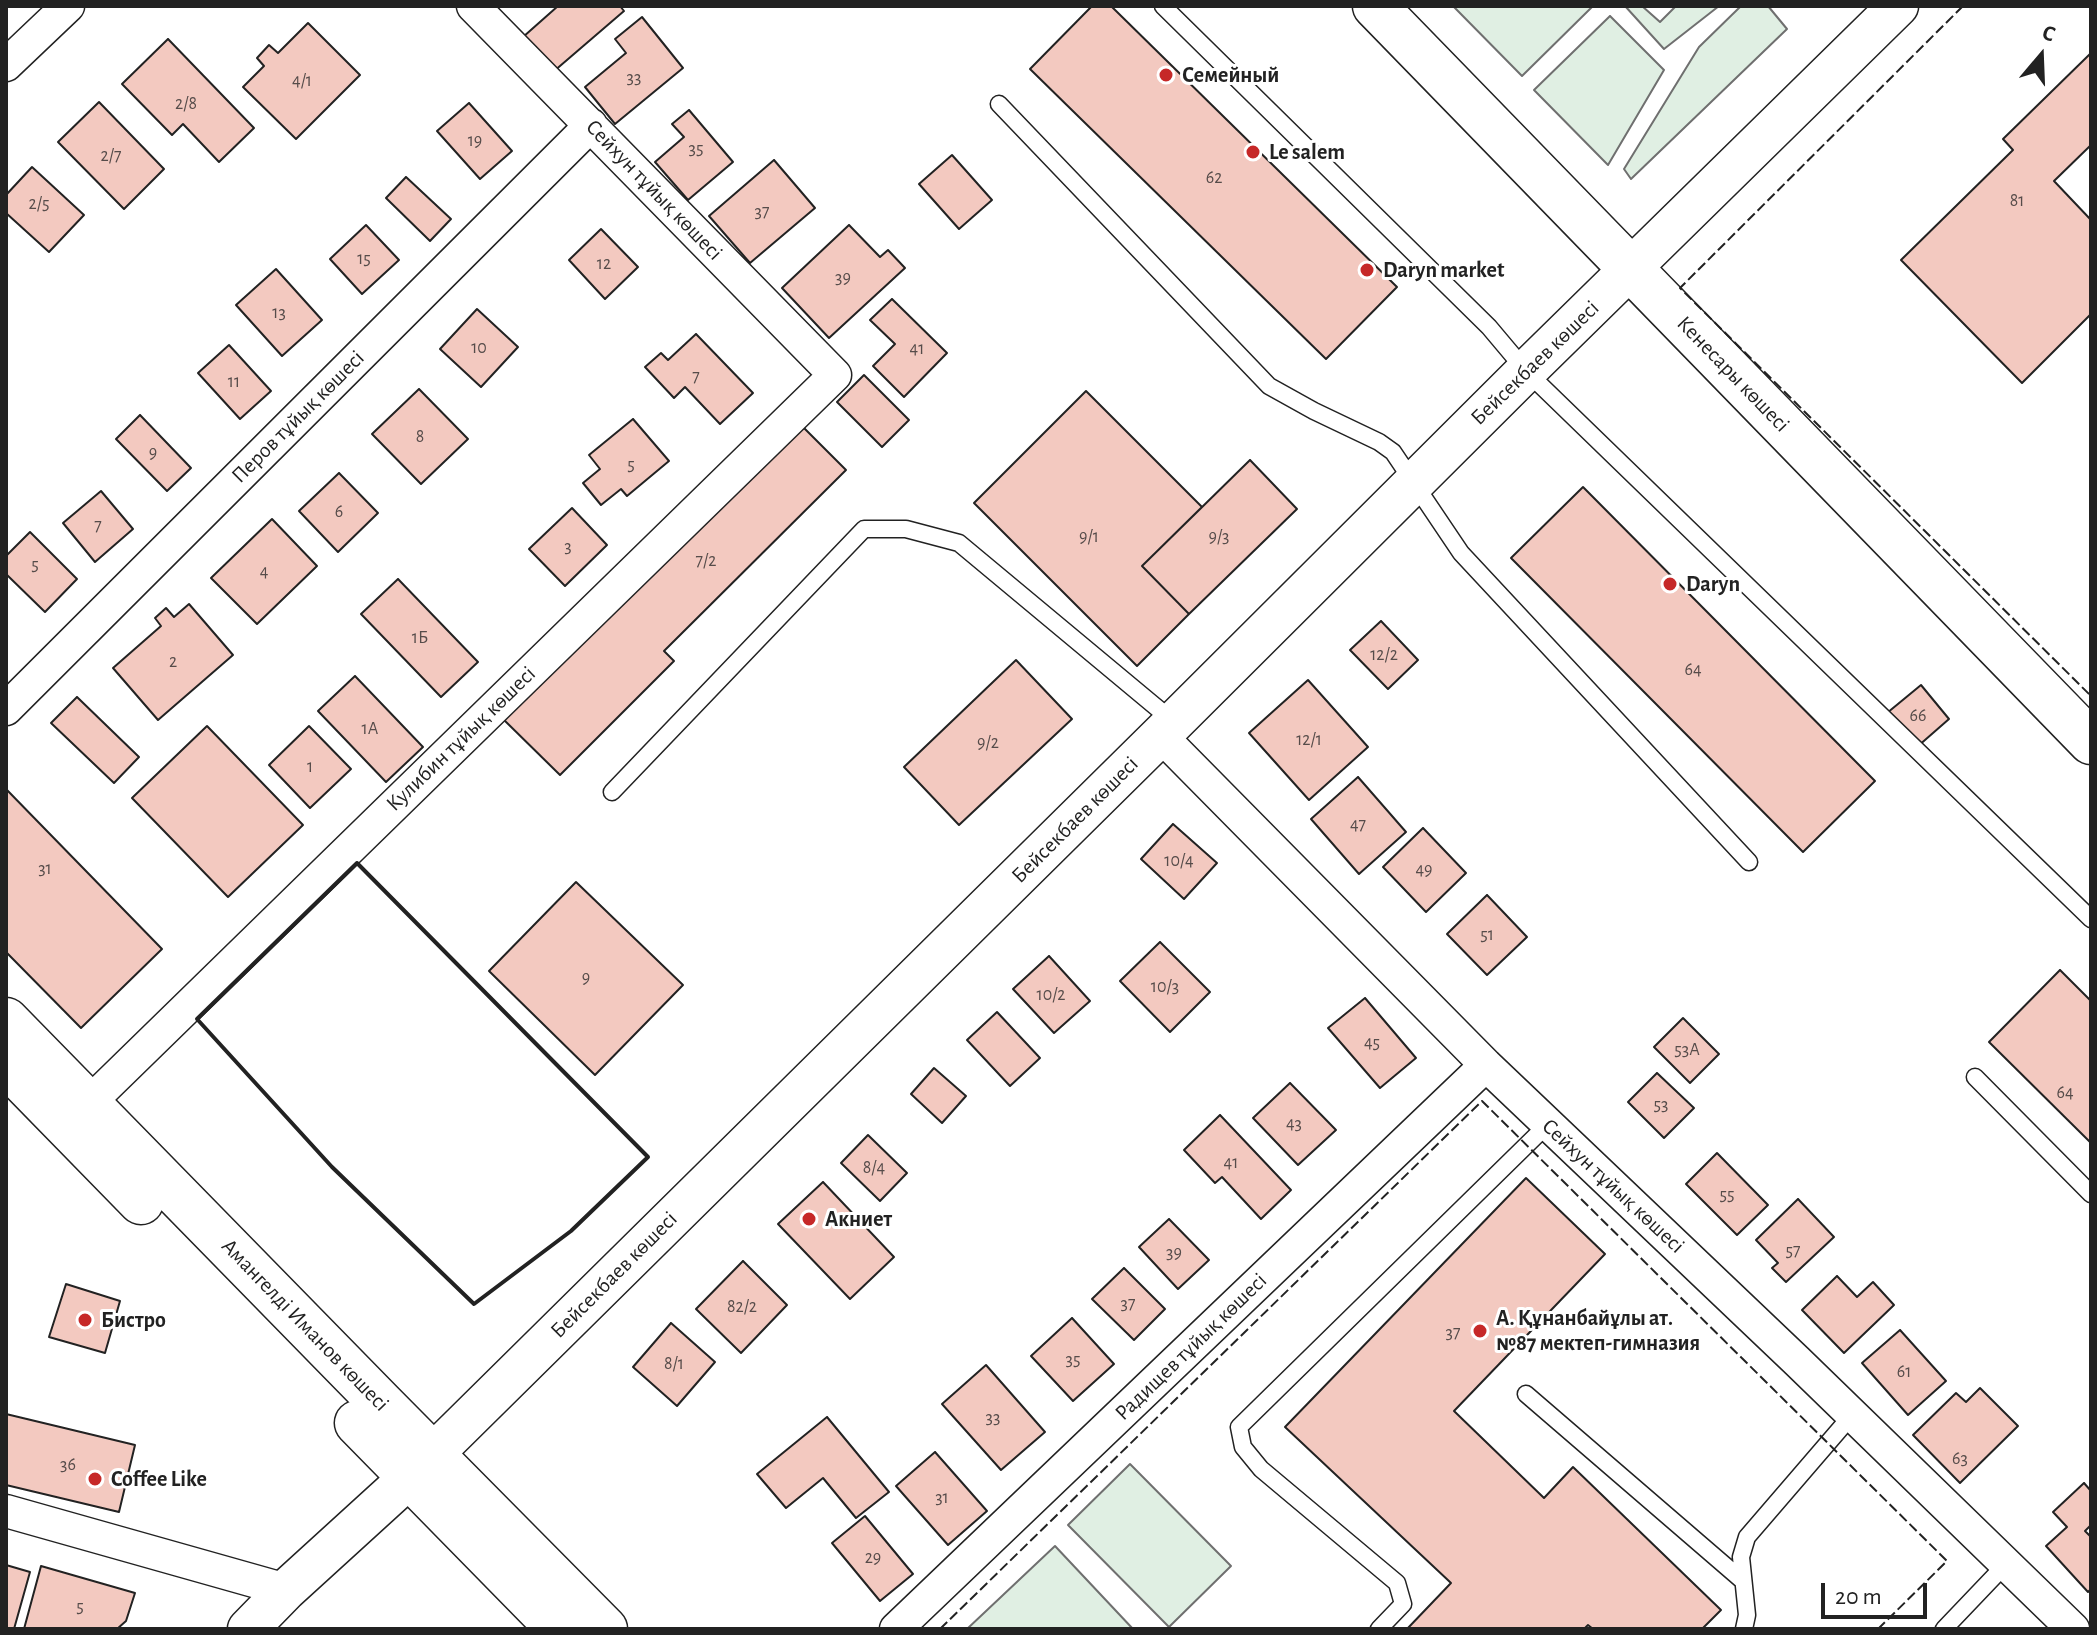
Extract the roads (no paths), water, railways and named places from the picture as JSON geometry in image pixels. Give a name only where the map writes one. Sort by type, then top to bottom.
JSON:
[{"type":"main road","name":"Кенесары көшесі","points":[[1375,6],[2091,742]]},
{"type":"main road","name":"Амангелді Иманов көшесі","points":[[6,1020],[88,1104],[421,1466],[559,1629]]},
{"type":"main road","name":"Амангелді Иманов көшесі","points":[[6,1064],[421,1466],[605,1629]]},
{"type":"street","points":[[6,65],[68,6]]},
{"type":"street","name":"Сейхун тұйық көшесі","points":[[473,6],[835,375]]},
{"type":"street","name":"Бейсекбаев көшесі","points":[[248,1629],[421,1466],[1898,6]]},
{"type":"street","name":"Перов тұйық көшесі","points":[[6,709],[591,125]]},
{"type":"street","name":"Кулибин тұйық көшесі","points":[[88,1104],[835,375]]},
{"type":"street","name":"Сейхун тұйық көшесі","points":[[1167,729],[1486,1065],[2073,1629]]},
{"type":"street","name":"Радищев тұйық көшесі","points":[[896,1629],[1486,1065]]},
{"type":"street","points":[[6,1511],[286,1590]]},
{"type":"lane","points":[[1163,6],[1489,327],[1526,371],[2091,919]]},
{"type":"lane","points":[[999,104],[1269,386],[1393,452],[1461,553],[1749,862]]},
{"type":"lane","points":[[612,792],[864,529],[906,529],[959,543],[1167,729]]},
{"type":"lane","points":[[1975,1077],[2091,1194]]},
{"type":"lane","points":[[1379,1629],[1403,1604],[1397,1583],[1261,1469],[1243,1447],[1239,1427],[1547,1125]]},
{"type":"lane","points":[[1526,1394],[1743,1581]]},
{"type":"lane","points":[[1744,1629],[1747,1615],[1741,1557],[1747,1537],[1852,1415]]},
{"type":"lane","points":[[1944,1629],[2006,1564]]},
{"type":"place","name":"Семейный","points":[[1166,75]]},
{"type":"place","name":"Le salem","points":[[1253,152]]},
{"type":"place","name":"Daryn market","points":[[1367,270]]},
{"type":"place","name":"Daryn","points":[[1670,584]]},
{"type":"place","name":"Акниет","points":[[809,1219]]},
{"type":"place","name":"Бистро","points":[[85,1320]]},
{"type":"place","name":"А. Құнанбайұлы ат. №87 мектеп-гимназия","points":[[1480,1331]]},
{"type":"place","name":"Coffee Like","points":[[95,1479]]}]
